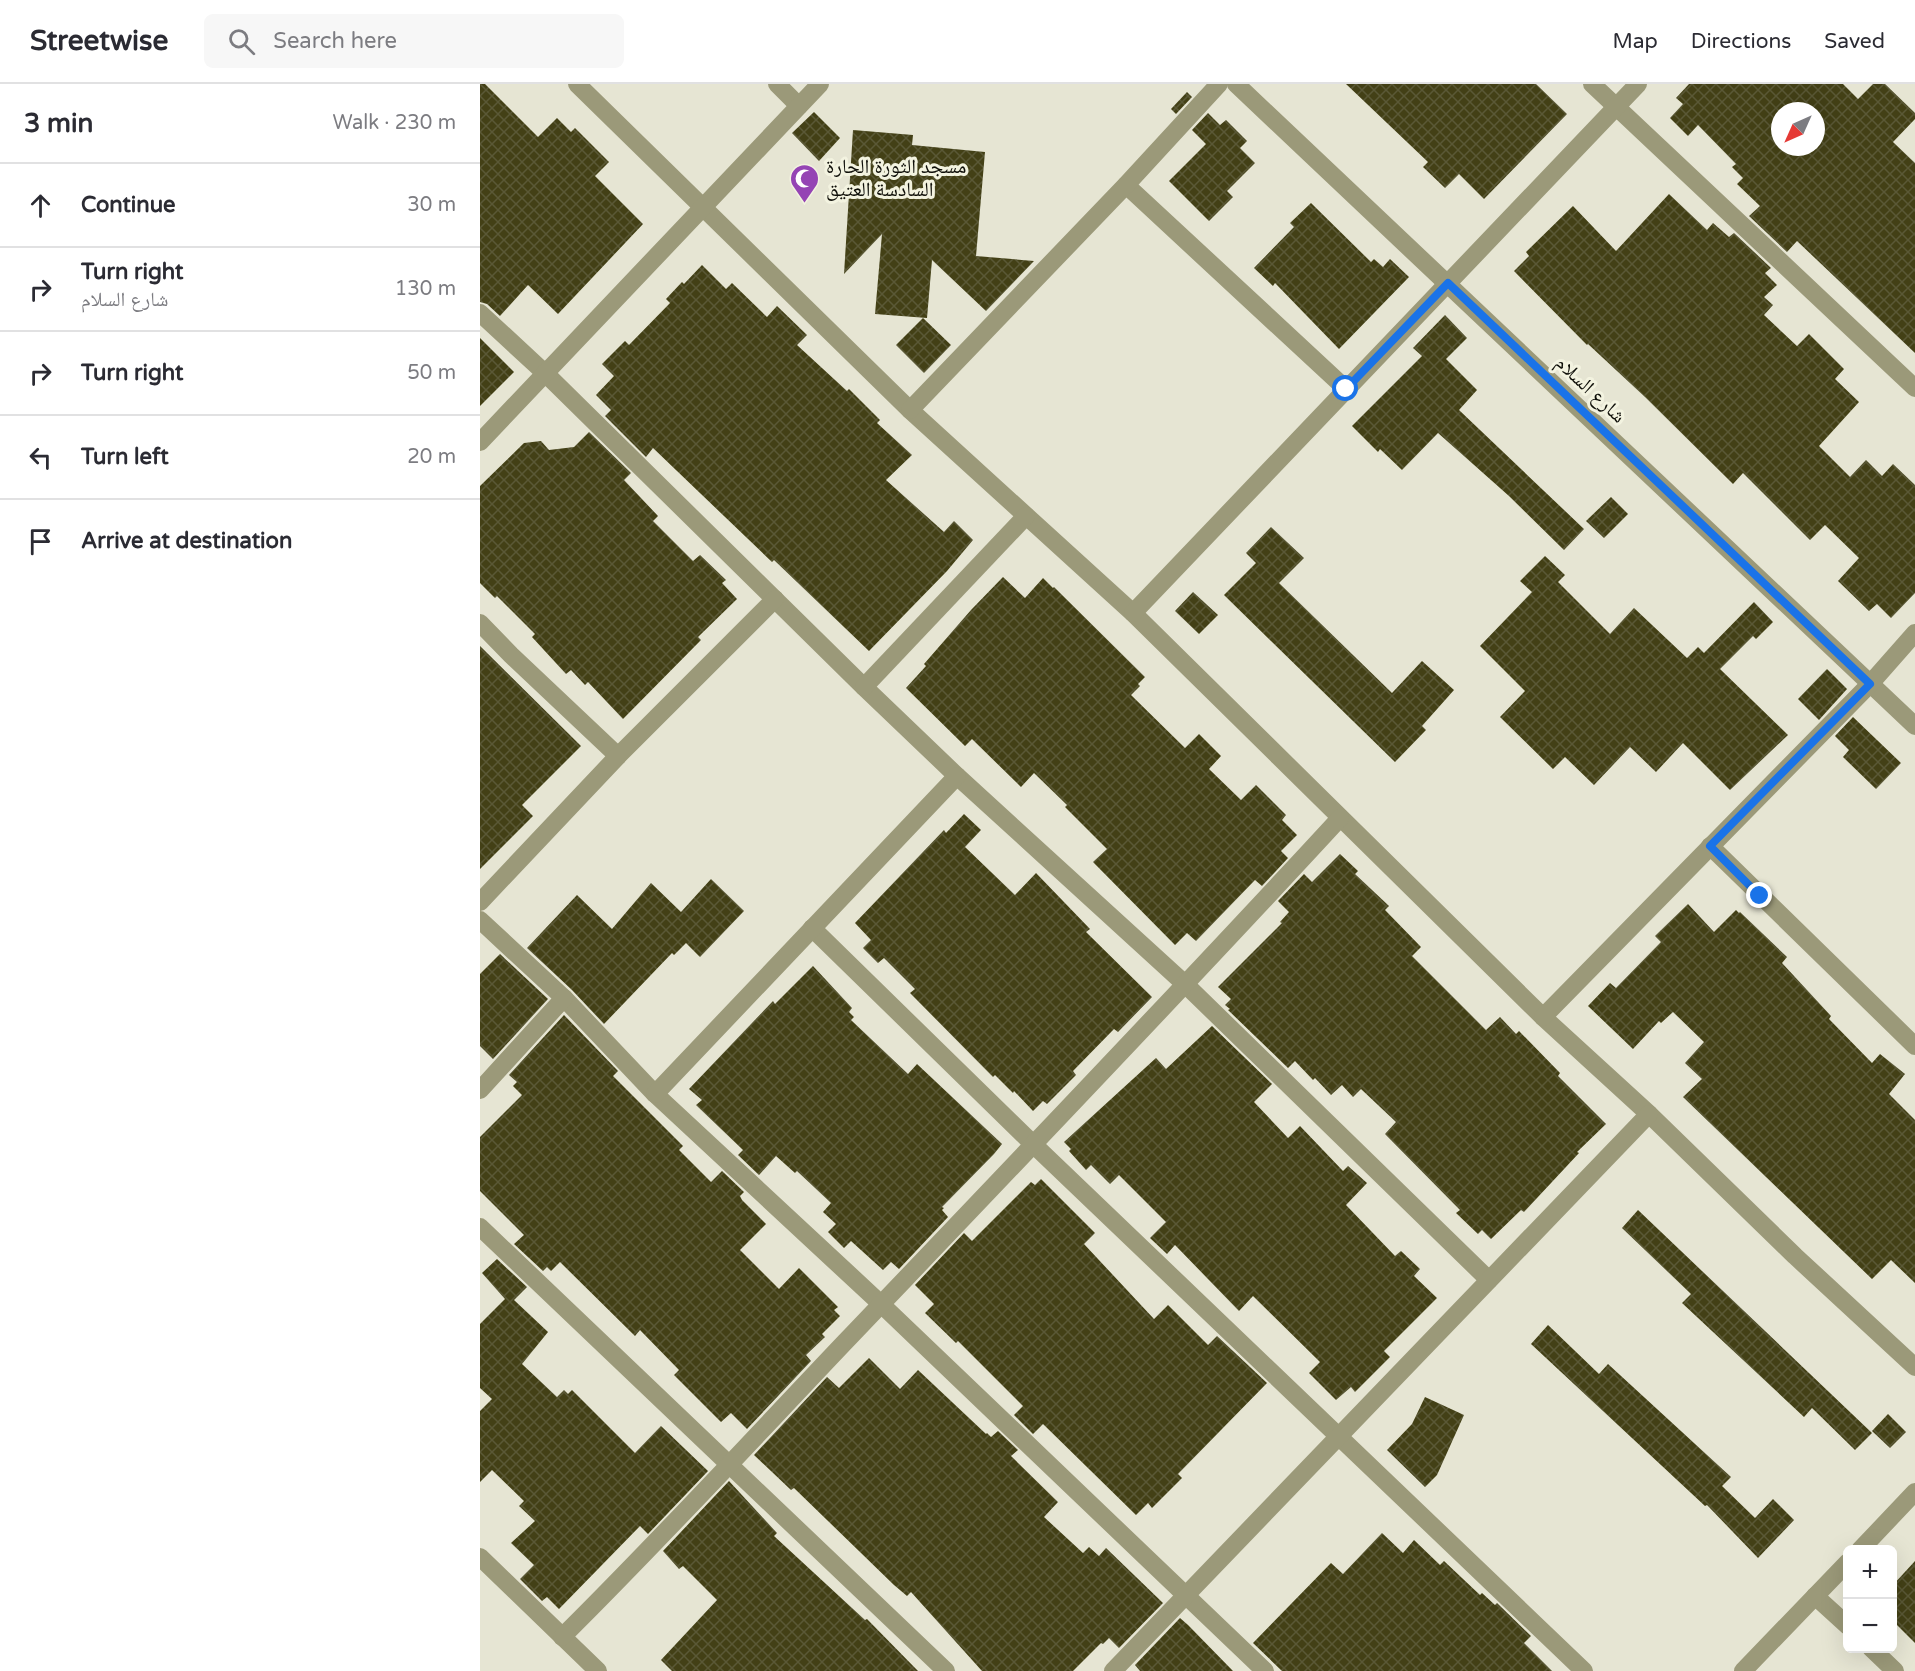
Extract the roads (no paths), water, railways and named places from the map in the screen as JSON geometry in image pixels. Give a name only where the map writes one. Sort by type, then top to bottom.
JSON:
[{"type":"street","points":[[577,84],[910,410],[1133,613],[1543,1017],[1649,1114],[1795,1256],[1915,1367]]},
{"type":"street","points":[[777,84],[799,106]]},
{"type":"street","points":[[480,442],[820,84]]},
{"type":"street","points":[[910,410],[1126,185],[1219,84]]},
{"type":"street","name":"شارع السلام","points":[[1236,84],[1915,726]]},
{"type":"street","points":[[1592,84],[1915,388]]},
{"type":"street","points":[[1133,613],[1638,84]]},
{"type":"street","points":[[1126,185],[1346,389]]},
{"type":"street","points":[[480,313],[546,374],[864,687],[957,776],[1186,985],[1489,1280]]},
{"type":"street","points":[[864,687],[1026,516]]},
{"type":"street","points":[[480,902],[618,756],[776,599]]},
{"type":"street","points":[[480,623],[618,756]]},
{"type":"street","points":[[1543,1017],[1870,684],[1915,633]]},
{"type":"street","points":[[655,1094],[957,776]]},
{"type":"street","points":[[562,1637],[641,1559],[729,1463],[1186,985],[1340,818]]},
{"type":"street","points":[[1710,846],[1915,1046]]},
{"type":"street","points":[[480,920],[564,998],[655,1094],[881,1305],[1265,1671]]},
{"type":"street","points":[[812,928],[1584,1671]]},
{"type":"street","points":[[480,1090],[564,998]]},
{"type":"street","points":[[1113,1671],[1649,1114]]},
{"type":"street","points":[[480,1227],[946,1671]]},
{"type":"street","points":[[1865,1545],[1915,1492]]},
{"type":"street","points":[[480,1557],[598,1671]]},
{"type":"street","points":[[1743,1671],[1843,1567]]},
{"type":"street","points":[[1815,1596],[1843,1621]]},
{"type":"street","points":[[1876,1653],[1895,1671]]},
{"type":"place","name":"مسجد الثورة الحارة السادسة العتيق","points":[[805,204]]}]
